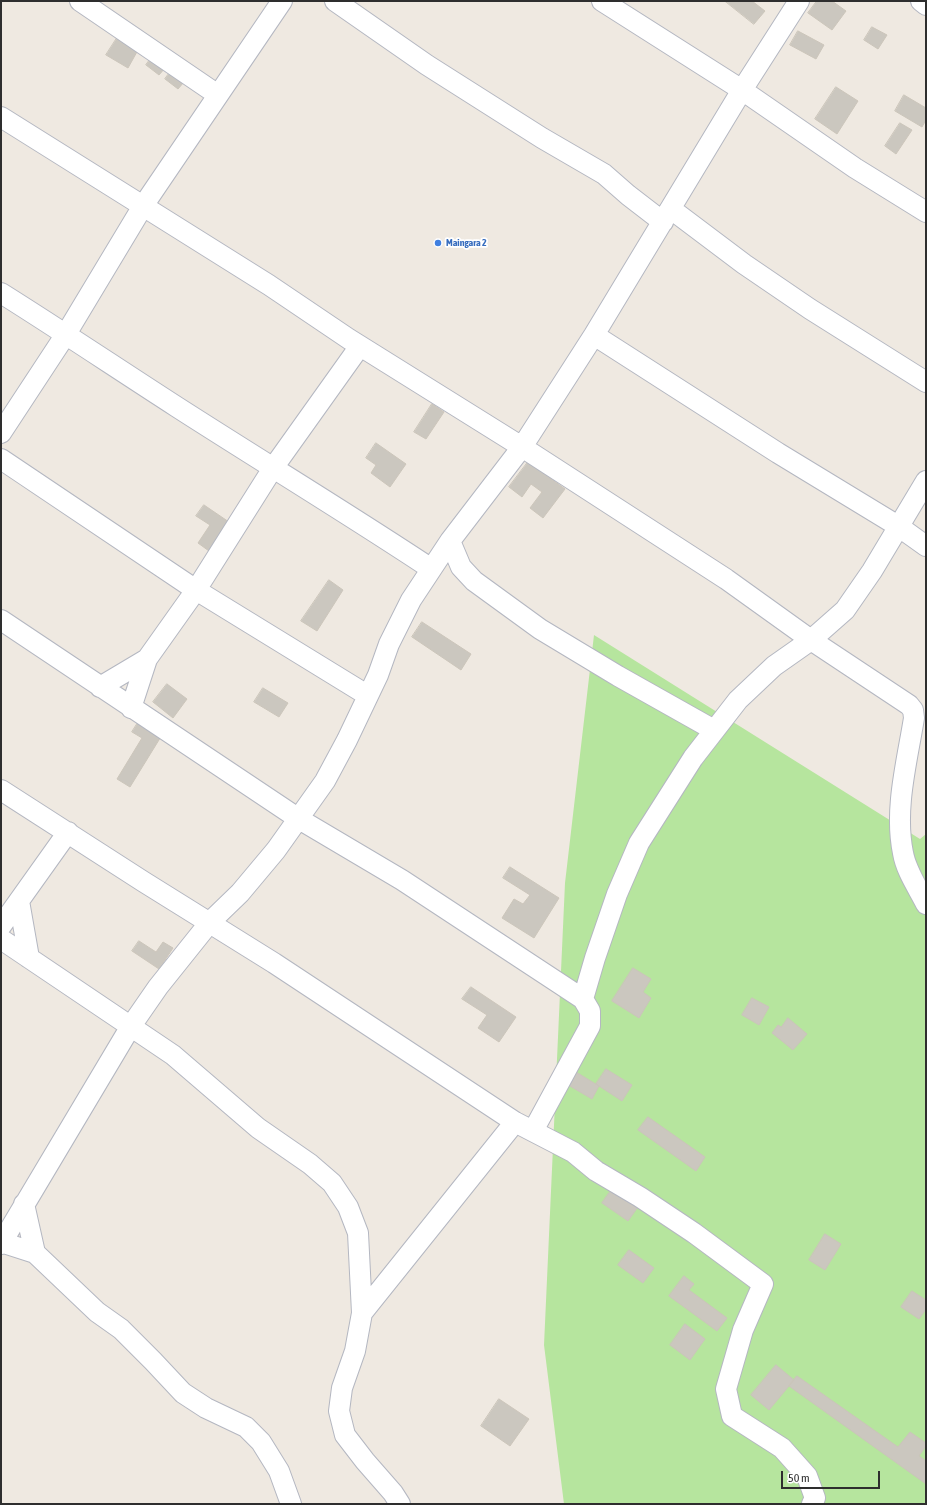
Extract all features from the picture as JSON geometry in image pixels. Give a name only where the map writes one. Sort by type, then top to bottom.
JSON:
[{"type":"street","points":[[80,1],[218,95]]},
{"type":"street","points":[[1,433],[66,334],[143,206],[282,1]]},
{"type":"street","points":[[335,1],[426,65],[542,138],[604,174],[628,195],[667,215],[744,264],[810,309],[926,382]]},
{"type":"street","points":[[602,1],[742,90],[855,168],[926,212]]},
{"type":"street","points":[[291,1504],[279,1471],[261,1442],[246,1427],[206,1408],[183,1393],[121,1329],[96,1312],[35,1253],[1,1243],[131,1026],[158,987],[210,922],[240,893],[276,850],[325,781],[347,740],[367,695],[378,675],[389,644],[410,600],[430,568],[522,447],[594,335],[742,90],[799,1]]},
{"type":"street","points":[[921,1],[926,5]]},
{"type":"street","points":[[1,117],[269,285],[360,346],[522,447],[726,579],[812,640],[909,705],[913,710],[914,718],[902,796],[900,838],[903,854],[908,868],[926,904]]},
{"type":"street","points":[[1,293],[273,468],[336,506],[430,568]]},
{"type":"street","points":[[594,335],[778,453],[898,526],[926,546]]},
{"type":"street","points":[[131,708],[147,659],[196,590],[273,468],[360,346]]},
{"type":"street","points":[[1,459],[196,590],[294,652],[367,695]]},
{"type":"street","points":[[583,998],[617,894],[639,843],[692,758],[738,700],[774,666],[812,640],[845,610],[872,571],[926,481]]},
{"type":"street","points":[[450,541],[461,567],[474,581],[540,629],[618,676],[714,730]]},
{"type":"street","points":[[1,620],[299,819],[402,880],[583,998],[590,1011],[590,1026],[533,1131]]},
{"type":"street","points":[[100,687],[147,659]]},
{"type":"street","points":[[1,790],[144,882],[210,922],[515,1122],[573,1152],[596,1171],[640,1197],[764,1284],[743,1330],[726,1389],[732,1416],[782,1448],[807,1476],[815,1498],[812,1504]]},
{"type":"street","points":[[1,926],[68,832]]},
{"type":"street","points":[[20,901],[29,958]]},
{"type":"street","points":[[1,939],[172,1055],[258,1128],[310,1164],[332,1183],[348,1207],[358,1233],[362,1313],[355,1351],[342,1388],[339,1411],[346,1435],[364,1461],[393,1493],[400,1504]]},
{"type":"street","points":[[362,1313],[515,1122]]},
{"type":"street","points":[[24,1204],[35,1253]]},
{"type":"green space","points":[[594,635],[920,839],[926,834],[926,1504],[564,1504],[544,1345],[565,883]]},
{"type":"building","points":[[725,1],[752,1],[765,11],[754,24]]},
{"type":"building","points":[[817,1],[832,1],[846,11],[832,30],[808,13]]},
{"type":"building","points":[[872,27],[887,35],[878,49],[864,40]]},
{"type":"building","points":[[798,31],[824,45],[816,59],[790,45]]},
{"type":"building","points":[[117,38],[138,50],[128,68],[106,55]]},
{"type":"building","points":[[152,57],[165,68],[159,75],[146,65]]},
{"type":"building","points":[[171,71],[184,82],[178,89],[165,79]]},
{"type":"building","points":[[836,87],[858,101],[837,134],[815,119]]},
{"type":"building","points":[[904,95],[926,108],[926,120],[922,127],[895,111]]},
{"type":"building","points":[[900,123],[912,130],[896,154],[885,146]]},
{"type":"building","points":[[432,404],[444,412],[426,439],[414,432]]},
{"type":"building","points":[[376,443],[406,464],[390,487],[371,473],[376,465],[366,458]]},
{"type":"building","points":[[528,462],[565,489],[543,518],[530,508],[542,492],[531,484],[522,497],[509,487]]},
{"type":"building","points":[[204,505],[229,522],[209,551],[198,543],[210,525],[196,516]]},
{"type":"building","points":[[329,580],[343,590],[317,631],[301,621]]},
{"type":"building","points":[[422,622],[471,654],[461,670],[412,637]]},
{"type":"building","points":[[167,684],[187,699],[173,718],[153,702]]},
{"type":"building","points":[[263,688],[288,703],[279,717],[254,702]]},
{"type":"building","points":[[139,721],[162,735],[130,787],[117,779],[142,738],[132,732]]},
{"type":"building","points":[[510,867],[559,898],[534,938],[502,918],[514,899],[523,904],[530,895],[503,878]]},
{"type":"building","points":[[139,941],[156,952],[163,942],[173,948],[159,969],[132,951]]},
{"type":"building","points":[[633,968],[651,979],[643,992],[651,998],[639,1018],[612,1001]]},
{"type":"building","points":[[471,987],[516,1017],[499,1042],[478,1028],[487,1015],[462,999]]},
{"type":"building","points":[[752,998],[769,1007],[759,1025],[742,1015]]},
{"type":"building","points":[[788,1018],[807,1034],[793,1050],[772,1033],[778,1025],[781,1027]]},
{"type":"building","points":[[571,1069],[599,1086],[592,1099],[563,1082]]},
{"type":"building","points":[[606,1069],[632,1085],[622,1101],[596,1084]]},
{"type":"building","points":[[648,1117],[705,1157],[696,1171],[638,1130]]},
{"type":"building","points":[[612,1189],[638,1207],[628,1221],[602,1203]]},
{"type":"building","points":[[825,1234],[841,1244],[825,1270],[809,1260]]},
{"type":"building","points":[[629,1250],[654,1268],[643,1283],[618,1265]]},
{"type":"building","points":[[684,1276],[694,1284],[689,1290],[727,1318],[717,1331],[669,1296]]},
{"type":"building","points":[[912,1291],[926,1300],[926,1309],[919,1319],[901,1307]]},
{"type":"building","points":[[685,1324],[705,1339],[690,1360],[670,1345]]},
{"type":"building","points":[[776,1365],[794,1380],[769,1410],[751,1395]]},
{"type":"building","points":[[797,1376],[898,1447],[910,1432],[926,1443],[926,1446],[919,1456],[926,1461],[926,1484],[789,1386]]},
{"type":"building","points":[[499,1399],[529,1419],[510,1446],[481,1426]]},
{"type":"place","name":"Maingara 2","points":[[438,243]]}]
